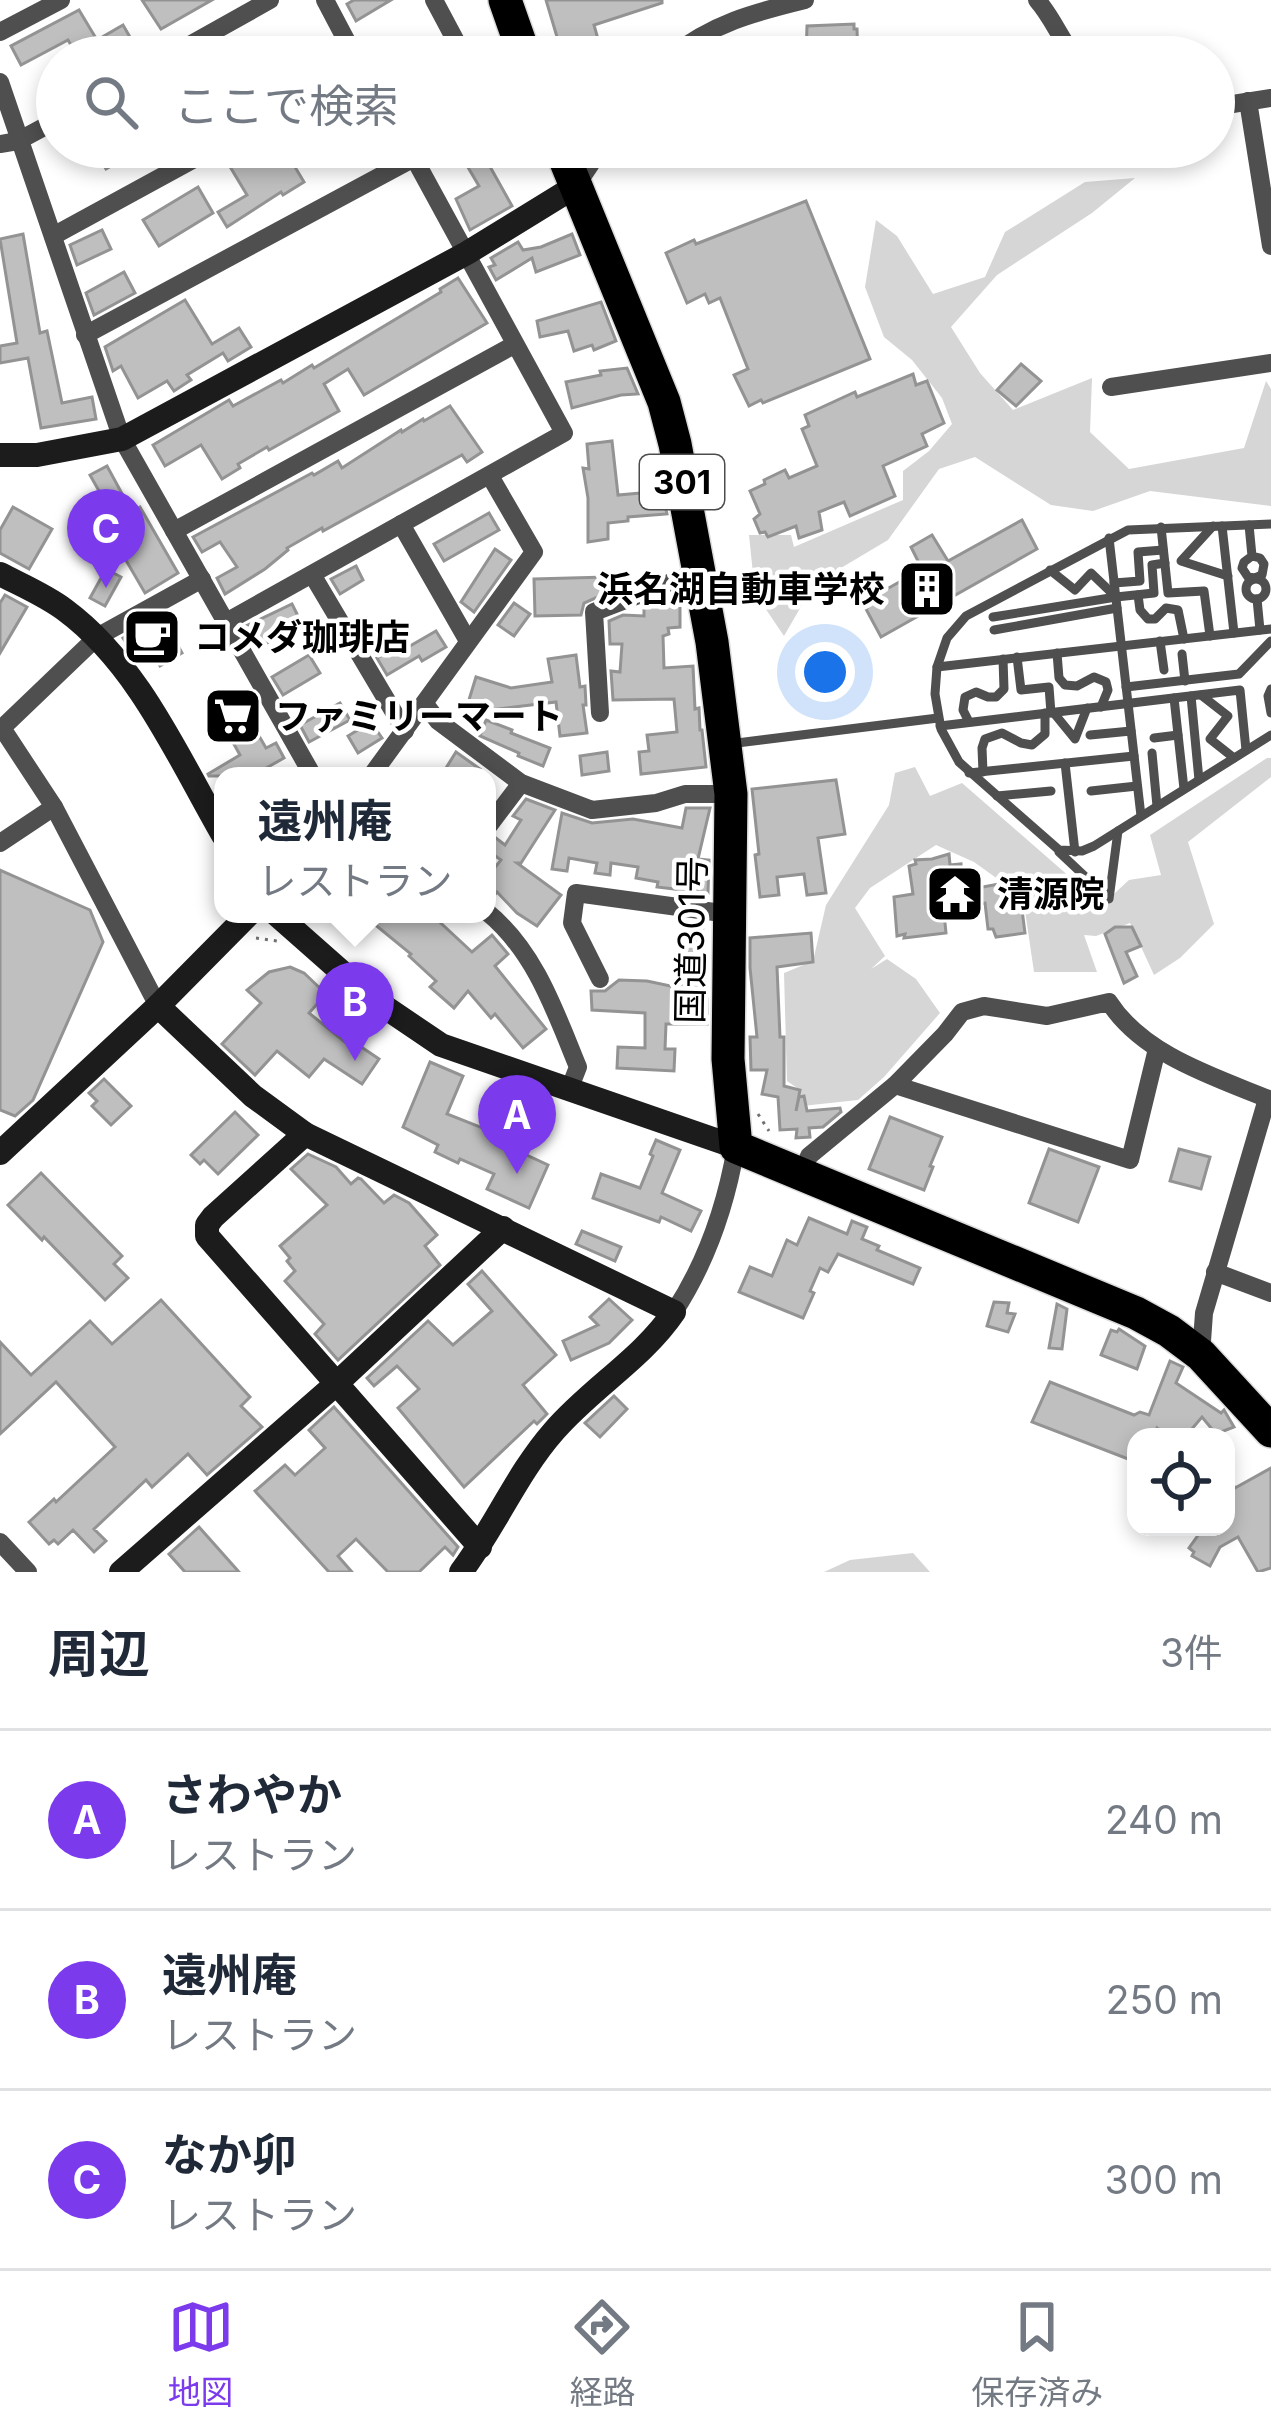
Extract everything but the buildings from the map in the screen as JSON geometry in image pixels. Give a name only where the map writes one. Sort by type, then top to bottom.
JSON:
[{"type":"highway","points":[[505,0],[518,36]]},
{"type":"highway","name":"国道301号","points":[[569,168],[664,402],[712,642],[731,794],[728,1059],[736,1147]]},
{"type":"highway","points":[[736,1147],[1082,1289],[1169,1331],[1202,1355],[1271,1431]]},
{"type":"street","points":[[0,32],[61,0]]},
{"type":"street","points":[[206,36],[270,0]]},
{"type":"street","points":[[325,0],[344,36]]},
{"type":"street","points":[[434,0],[453,36]]},
{"type":"street","points":[[701,36],[741,15],[806,0]]},
{"type":"street","points":[[1037,0],[1052,16],[1061,36]]},
{"type":"street","points":[[0,82],[9,143],[53,236],[122,439],[308,767]]},
{"type":"street","points":[[1235,103],[1271,98]]},
{"type":"street","points":[[1248,101],[1271,245]]},
{"type":"street","points":[[53,236],[178,168]]},
{"type":"street","points":[[86,335],[383,168]]},
{"type":"street","points":[[226,622],[564,434],[420,168]]},
{"type":"street","points":[[0,455],[37,455],[122,439],[467,253],[576,186],[588,168]]},
{"type":"street","points":[[174,532],[514,345]]},
{"type":"street","points":[[1111,387],[1271,363]]},
{"type":"street","points":[[378,767],[534,552],[490,476]]},
{"type":"street","points":[[401,524],[468,641]]},
{"type":"street","points":[[600,713],[594,612],[698,572]]},
{"type":"street","points":[[0,574],[62,608],[97,637],[139,691],[214,820]]},
{"type":"street","points":[[313,576],[405,731]]},
{"type":"street","points":[[202,579],[97,637],[2,728],[54,807],[158,1006],[253,1096],[305,1134],[674,1312]]},
{"type":"street","points":[[425,704],[438,722],[521,783],[592,810],[685,794],[731,794]]},
{"type":"street","points":[[496,816],[521,783]]},
{"type":"street","points":[[0,843],[54,807]]},
{"type":"street","points":[[600,980],[572,923],[576,893],[729,914]]},
{"type":"street","points":[[496,920],[531,961],[578,1067],[569,1090]]},
{"type":"street","points":[[0,1153],[240,923]]},
{"type":"street","points":[[286,923],[370,997],[457,1052],[736,1147],[704,1260],[674,1312],[657,1335],[555,1429],[461,1572]]},
{"type":"street","points":[[802,1175],[809,1156],[896,1085],[962,1012],[984,1006],[1047,1016],[1109,1002],[1122,1023],[1157,1049],[1269,1100],[1204,1313],[1202,1355]]},
{"type":"street","points":[[896,1085],[1130,1160],[1157,1049]]},
{"type":"street","points":[[305,1134],[212,1217],[206,1226],[207,1237],[480,1547]]},
{"type":"street","points":[[121,1572],[336,1384],[502,1228]]},
{"type":"street","points":[[1215,1272],[1271,1293]]},
{"type":"street","points":[[0,1542],[28,1572]]},
{"type":"lane","points":[[1118,830],[1109,899],[969,773],[939,722],[937,667],[947,638],[966,616],[1127,530],[1271,524]]},
{"type":"lane","points":[[937,667],[1266,629],[1257,599],[1266,587],[1255,578],[1262,575],[1264,564],[1252,556],[1249,525]]},
{"type":"lane","points":[[1218,526],[1181,561],[1228,576]]},
{"type":"lane","points":[[1218,526],[1234,633]]},
{"type":"lane","points":[[1161,527],[1168,593],[1204,591],[1210,636]]},
{"type":"lane","points":[[1109,538],[1141,816]]},
{"type":"lane","points":[[1114,583],[1140,581],[1138,552],[1163,550]]},
{"type":"lane","points":[[994,630],[1154,593],[1152,565],[1165,563]]},
{"type":"lane","points":[[1050,570],[1075,590],[1091,573],[1117,602]]},
{"type":"lane","points":[[1138,595],[1140,610],[1148,619],[1155,619],[1166,608],[1178,610],[1184,639]]},
{"type":"lane","points":[[969,722],[962,706],[965,697],[976,692],[996,697],[1004,689],[992,602]]},
{"type":"lane","points":[[993,617],[1117,602]]},
{"type":"lane","points":[[1160,641],[1156,658],[1164,670]]},
{"type":"lane","points":[[1126,687],[1239,674],[1271,641]]},
{"type":"lane","points":[[1057,653],[1063,683],[1077,686],[1094,676],[1106,682],[1101,707]]},
{"type":"lane","points":[[1182,654],[1185,681]]},
{"type":"lane","points":[[983,772],[985,739],[1001,733],[1032,745],[1045,734],[1049,687],[1021,690],[1018,658]]},
{"type":"lane","points":[[1239,674],[1246,751]]},
{"type":"lane","points":[[1271,689],[1271,713]]},
{"type":"lane","points":[[726,744],[1240,690]]},
{"type":"lane","points":[[1196,695],[1228,716],[1210,739],[1234,758]]},
{"type":"lane","points":[[1196,695],[1198,780]]},
{"type":"lane","points":[[1174,698],[1184,789]]},
{"type":"lane","points":[[1050,713],[1075,739],[1088,708]]},
{"type":"lane","points":[[1101,720],[1096,734],[1131,730]]},
{"type":"lane","points":[[1154,738],[1178,735]]},
{"type":"lane","points":[[1050,845],[1075,852],[1094,846],[1271,735]]},
{"type":"lane","points":[[1152,753],[1157,806]]},
{"type":"lane","points":[[969,773],[1134,756]]},
{"type":"lane","points":[[1065,763],[1075,852]]},
{"type":"lane","points":[[1154,767],[1168,765]]},
{"type":"lane","points":[[1100,794],[1137,786]]},
{"type":"lane","points":[[995,797],[1052,791]]},
{"type":"lane","points":[[1039,792],[1040,806]]},
{"type":"path","points":[[751,1102],[770,1132]]},
{"type":"shaded area","points":[[1135,178],[1092,213],[997,275],[951,327],[980,373],[1013,410],[1092,378],[1090,432],[1129,469],[1244,448],[1266,381],[1271,389],[1271,506],[1150,491],[1093,511],[1051,505],[975,457],[939,469],[888,540],[814,584],[784,636],[755,593],[749,535],[791,535],[794,547],[903,500],[903,471],[952,424],[942,398],[912,360],[884,337],[865,287],[876,220],[897,236],[933,294],[985,277],[1005,232],[1085,182]]},
{"type":"shaded area","points":[[1271,758],[1271,777],[1188,842],[1214,924],[1180,958],[1154,975],[1130,923],[1096,936],[1084,935],[1097,972],[1034,972],[1023,897],[974,862],[936,845],[870,888],[855,908],[885,956],[871,969],[887,959],[916,979],[940,1013],[858,1100],[802,1106],[800,1090],[787,1081],[784,973],[813,961],[826,905],[889,805],[895,773],[915,767],[930,796],[962,783],[1102,905],[1129,880],[1161,875],[1150,835]]},
{"type":"shaded area","points":[[913,1553],[930,1572],[824,1572],[850,1560]]},
{"type":"place","name":"なか卯","points":[[106,588]]},
{"type":"place","name":"浜名湖自動車学校","points":[[927,589]]},
{"type":"place","name":"コメダ珈琲店","points":[[152,637]]},
{"type":"place","name":"ファミリーマート","points":[[233,716]]},
{"type":"place","name":"清源院","points":[[955,894]]},
{"type":"place","name":"遠州庵","points":[[355,1061]]},
{"type":"place","name":"さわやか","points":[[517,1174]]}]
